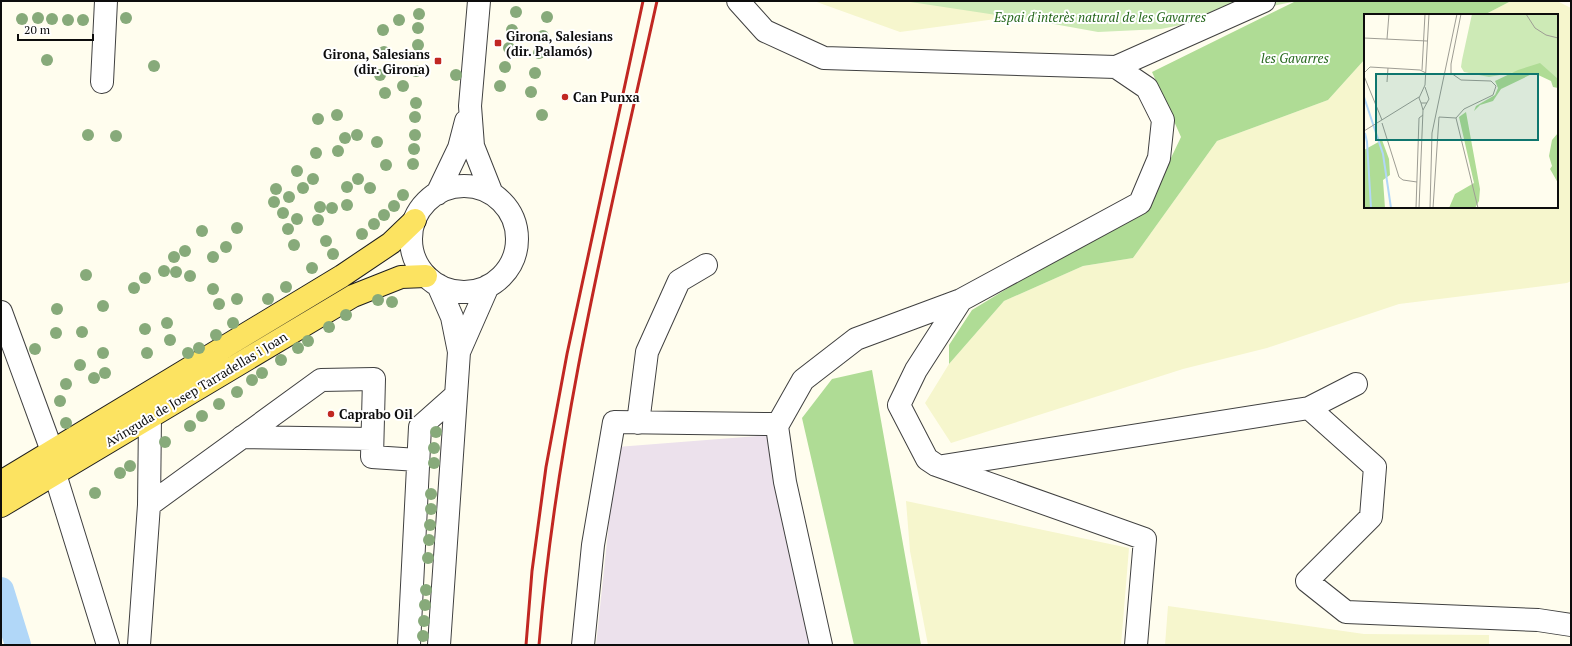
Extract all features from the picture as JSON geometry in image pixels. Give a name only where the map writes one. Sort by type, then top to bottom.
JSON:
[{"type":"main road","name":"Avinguda de Josep Tarradellas i Joan","points":[[1,482],[342,276],[391,243],[415,220]]},
{"type":"main road","name":"Avinguda de Josep Tarradellas i Joan","points":[[1,506],[346,300],[364,291],[401,277],[432,280]]},
{"type":"street","points":[[102,82],[106,1]]},
{"type":"street","points":[[479,1],[470,106],[473,146],[492,194]]},
{"type":"street","points":[[738,1],[766,31],[824,58],[1116,67],[1264,1]]},
{"type":"street","points":[[821,645],[785,482],[777,426],[803,380],[856,339],[961,300],[1140,203],[1159,158],[1163,120],[1147,88],[1116,67]]},
{"type":"street","points":[[437,194],[459,148],[470,106]]},
{"type":"street","points":[[432,280],[460,292],[475,291],[496,281],[509,268],[518,242],[515,223],[512,214],[506,206],[492,194],[479,188],[465,186],[450,188],[437,194],[424,205],[415,220],[411,244],[416,261],[432,280],[452,316],[459,352],[439,645]]},
{"type":"street","points":[[638,423],[647,352],[679,281],[706,264]]},
{"type":"street","points":[[459,352],[488,286]]},
{"type":"street","points":[[961,300],[916,370],[899,405],[926,459],[936,465],[1146,539],[1136,645]]},
{"type":"street","points":[[1,312],[52,451]]},
{"type":"street","points":[[149,505],[321,380],[374,379],[372,457],[418,460]]},
{"type":"street","points":[[936,465],[951,465],[1309,408],[1356,384]]},
{"type":"street","points":[[409,645],[420,427],[456,395]]},
{"type":"street","points":[[1309,408],[1375,468],[1371,516],[1308,581],[1346,612],[1538,620],[1571,625]]},
{"type":"street","points":[[139,645],[149,505],[150,417]]},
{"type":"street","points":[[583,645],[593,546],[614,422],[771,424],[777,426]]},
{"type":"street","points":[[242,437],[372,439]]},
{"type":"street","points":[[55,474],[108,645]]},
{"type":"shaded area","points":[[769,435],[814,645],[596,645],[617,447]]},
{"type":"green space","points":[[814,1],[1082,1],[1070,9],[900,32]]},
{"type":"green space","name":"Espai d'interès natural de les Gavarres","points":[[904,1],[1297,1],[1161,29],[1098,32],[1037,21]]},
{"type":"green space","name":"les Gavarres","points":[[1296,1],[1511,1],[1486,14],[1364,14],[1364,60],[1328,100],[1217,141],[1133,258],[1083,266],[1004,301],[949,364],[949,345],[972,310],[1150,202],[1181,137],[1152,72]]},
{"type":"green space","points":[[1511,1],[1557,1],[1571,8],[1571,281],[1567,283],[1399,304],[1267,348],[1183,369],[951,443],[925,403],[949,364],[1004,301],[1083,266],[1133,258],[1217,141],[1328,100],[1364,60],[1364,208],[1558,208],[1558,14],[1486,14]]},
{"type":"green space","points":[[872,370],[921,645],[854,645],[802,418],[832,379]]},
{"type":"green space","points":[[906,501],[1129,548],[1121,645],[928,645],[910,551]]},
{"type":"green space","points":[[1168,606],[1364,634],[1489,635],[1489,645],[1165,645]]},
{"type":"waterway","points":[[1,590],[18,645]]},
{"type":"railway","points":[[526,645],[532,571],[546,467],[567,354],[643,1]]},
{"type":"railway","points":[[539,645],[547,563],[558,482],[572,402],[587,321],[657,1]]},
{"type":"place","name":"Girona, Salesians (dir. Palamós)","points":[[498,43]]},
{"type":"place","name":"Girona, Salesians (dir. Girona)","points":[[438,61]]},
{"type":"place","name":"Can Punxa","points":[[565,97]]},
{"type":"place","name":"Caprabo Oil","points":[[331,414]]}]
